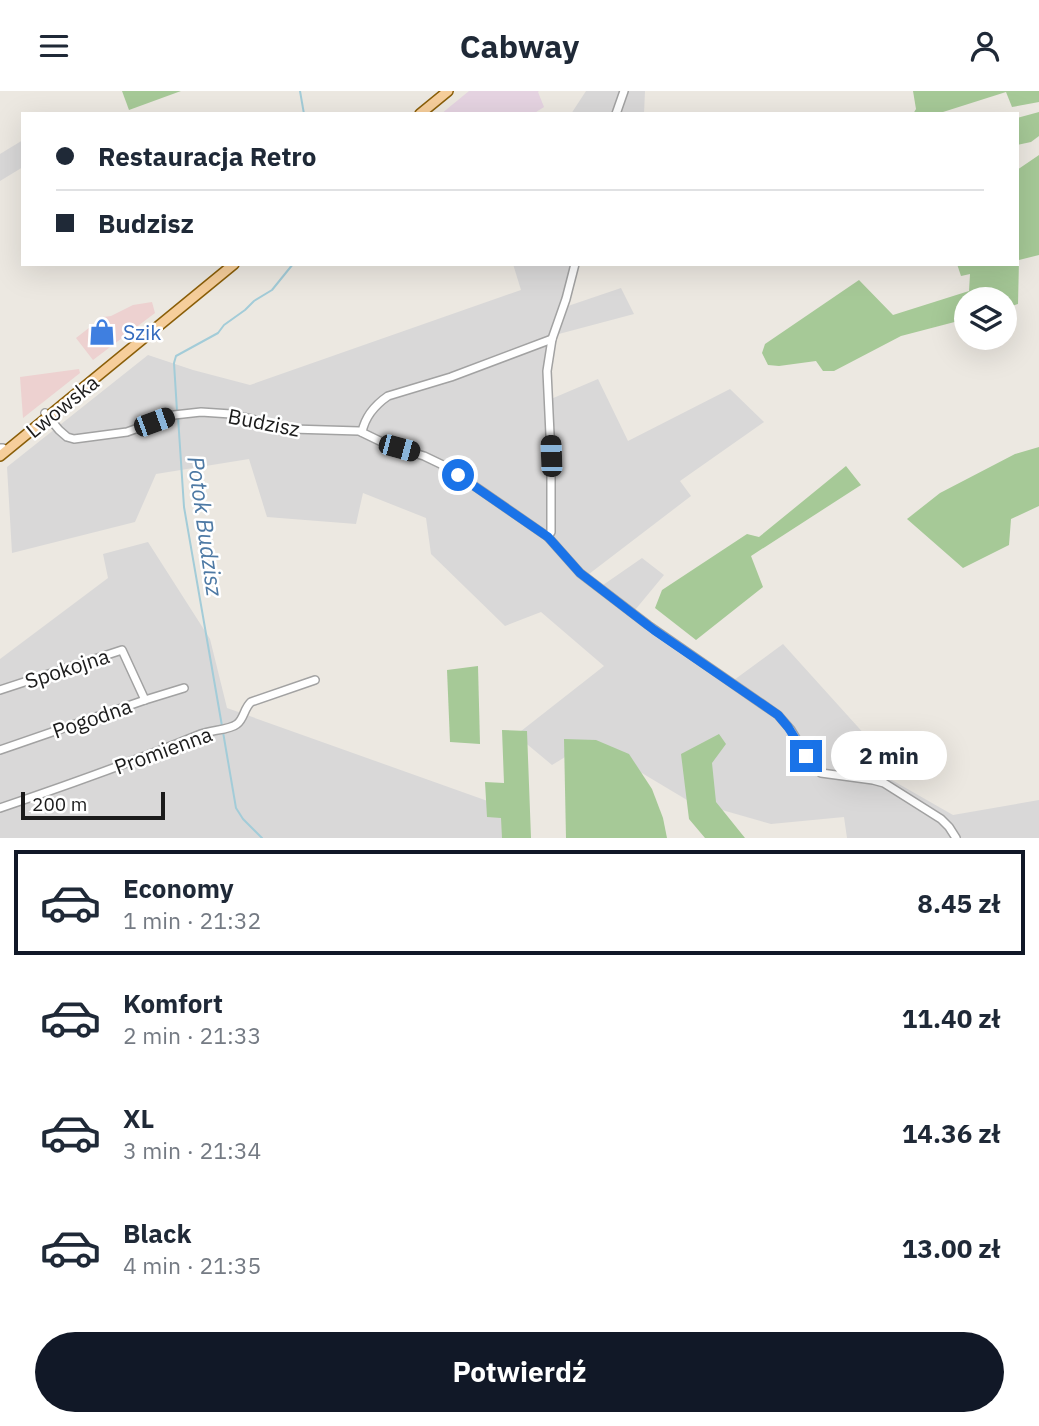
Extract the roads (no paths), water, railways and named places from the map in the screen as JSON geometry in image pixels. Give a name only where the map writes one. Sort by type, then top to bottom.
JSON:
[{"type":"main road","points":[[422,112],[448,91]]},
{"type":"main road","name":"Lwowska","points":[[1,450],[232,266]]},
{"type":"street","points":[[617,112],[624,91]]},
{"type":"street","points":[[548,537],[551,532],[551,481],[547,382],[552,339],[574,266]]},
{"type":"street","points":[[362,432],[366,420],[388,396],[451,377],[552,339]]},
{"type":"street","name":"Budzisz","points":[[46,415],[67,437],[79,439],[127,432],[177,414],[231,414],[292,429],[362,432],[388,445],[443,464],[548,537],[592,583],[657,632],[778,715],[791,730],[813,766],[821,773],[873,780],[889,785],[941,819],[956,838]]},
{"type":"street","name":"Spokojna","points":[[0,690],[122,650],[145,700]]},
{"type":"street","name":"Promienna","points":[[0,808],[201,734],[236,725],[247,706],[256,699],[315,680]]},
{"type":"street","name":"Pogodna","points":[[0,750],[184,688]]},
{"type":"waterway","name":"Potok Budzisz","points":[[300,91],[304,112]]},
{"type":"waterway","name":"Potok Budzisz","points":[[177,411],[174,363],[176,356],[218,333],[254,301],[272,290],[291,266]]},
{"type":"waterway","name":"Potok Budzisz","points":[[178,417],[184,507],[222,726]]},
{"type":"waterway","name":"Potok Budzisz","points":[[223,732],[236,808],[262,838]]},
{"type":"place","name":"Szik","points":[[102,332]]}]
